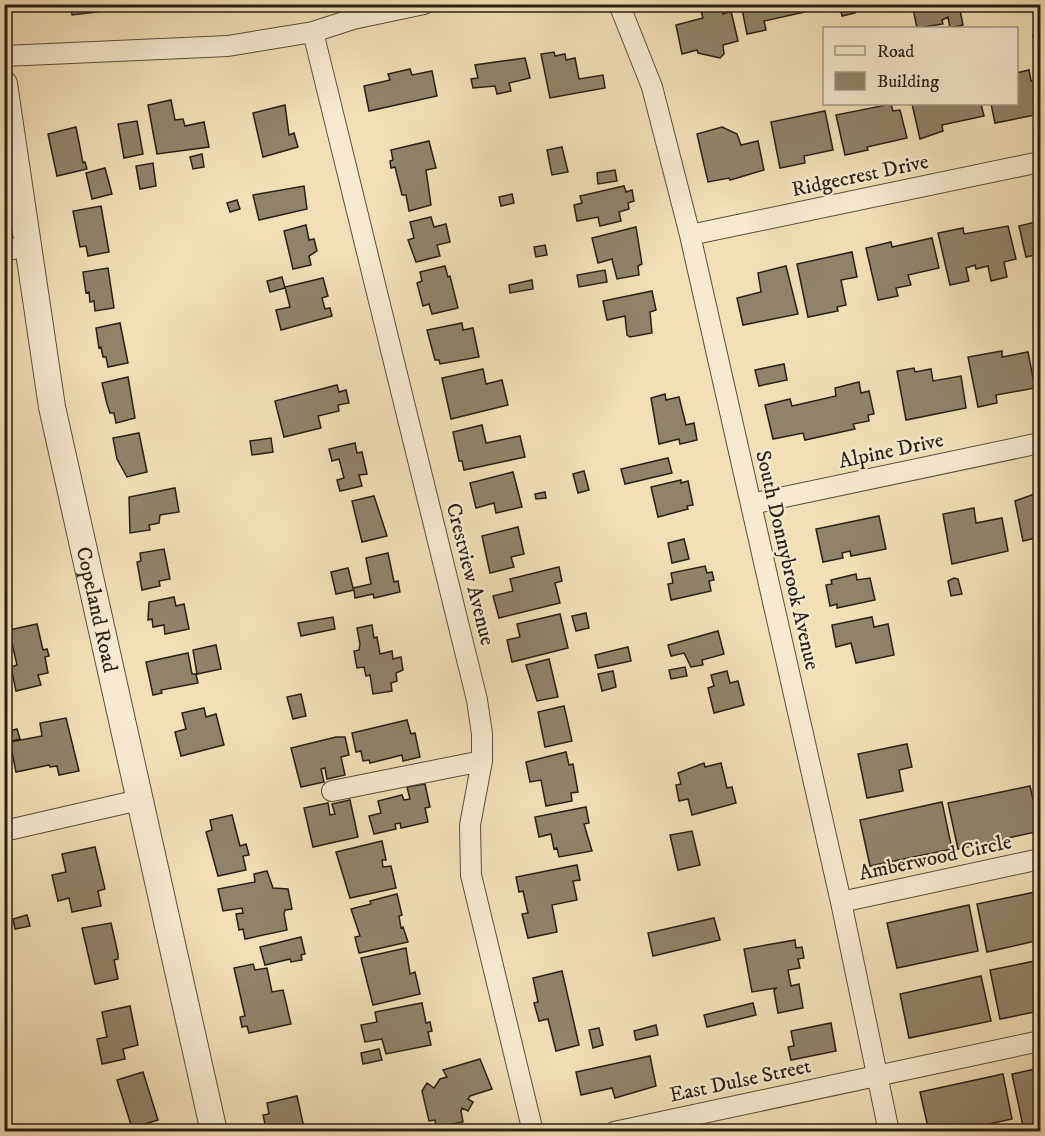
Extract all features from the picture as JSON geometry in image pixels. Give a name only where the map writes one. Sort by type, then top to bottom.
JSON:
[{"type":"street","points":[[4,56],[228,46],[313,32],[352,19],[424,4]]},
{"type":"street","name":"South Donnybrook Avenue","points":[[619,4],[652,87],[690,235],[841,902],[889,1131]]},
{"type":"street","name":"Crestview Avenue","points":[[313,32],[477,700],[482,734],[482,761],[470,825],[471,875],[533,1131]]},
{"type":"street","name":"Copeland Road","points":[[4,84],[16,249],[214,1131]]},
{"type":"street","name":"Ridgecrest Drive","points":[[690,235],[1041,162]]},
{"type":"street","name":"Alpine Drive","points":[[751,504],[1041,443]]},
{"type":"street","points":[[332,791],[482,761]]},
{"type":"street","points":[[4,831],[139,800]]},
{"type":"street","name":"Amberwood Circle","points":[[841,902],[1041,859]]},
{"type":"street","points":[[876,1076],[1041,1041]]},
{"type":"street","name":"East Dulse Street","points":[[614,1131],[876,1076]]},
{"type":"building","points":[[71,4],[129,4],[129,8],[72,15]]},
{"type":"building","points":[[134,4],[150,4],[151,6],[138,9]]},
{"type":"building","points":[[699,4],[720,4],[723,14],[731,11],[738,41],[723,45],[724,54],[720,58],[698,53],[697,50],[682,54],[676,25],[703,18]]},
{"type":"building","points":[[741,4],[803,4],[805,12],[764,21],[766,30],[747,34]]},
{"type":"building","points":[[820,4],[866,4],[854,7],[855,13],[842,16],[840,7],[821,11]]},
{"type":"building","points":[[912,4],[938,4],[939,10],[944,11],[945,8],[959,5],[963,25],[950,27],[948,17],[942,20],[943,24],[917,27]]},
{"type":"building","points":[[987,4],[1012,4],[1012,5],[988,10]]},
{"type":"building","points":[[1040,34],[1040,51],[1036,52],[1033,35]]},
{"type":"building","points":[[554,52],[555,56],[565,54],[566,60],[575,58],[579,79],[603,75],[605,88],[550,98],[541,54]]},
{"type":"building","points":[[525,58],[530,78],[509,83],[511,91],[497,94],[495,86],[473,88],[471,79],[478,78],[475,65]]},
{"type":"building","points":[[1040,68],[1040,114],[995,123],[991,105],[1018,105],[1018,73],[1029,70],[1031,81],[1038,79],[1036,69]]},
{"type":"building","points":[[410,69],[412,75],[432,71],[437,96],[369,111],[364,86],[390,80],[388,74]]},
{"type":"building","points":[[171,100],[175,120],[183,119],[185,126],[204,122],[209,147],[157,154],[148,105]]},
{"type":"building","points":[[285,105],[289,135],[294,133],[298,147],[263,157],[253,113]]},
{"type":"building","points":[[891,105],[893,111],[900,110],[907,138],[867,147],[868,150],[845,155],[836,115]]},
{"type":"building","points":[[912,105],[981,105],[984,116],[942,125],[943,131],[920,139]]},
{"type":"building","points":[[825,111],[833,150],[804,156],[805,163],[780,168],[771,122]]},
{"type":"building","points":[[137,121],[143,154],[124,158],[118,124]]},
{"type":"building","points":[[76,127],[83,163],[85,162],[87,169],[57,176],[48,134]]},
{"type":"building","points":[[722,127],[737,134],[741,145],[758,141],[764,170],[730,180],[729,178],[708,182],[697,134]]},
{"type":"building","points":[[429,141],[436,168],[426,170],[431,205],[409,211],[406,195],[402,195],[395,167],[391,168],[390,161],[393,160],[391,150]]},
{"type":"building","points":[[562,147],[568,172],[552,175],[547,150]]},
{"type":"building","points":[[202,154],[204,167],[193,169],[190,157]]},
{"type":"building","points":[[153,163],[156,186],[140,189],[136,166]]},
{"type":"building","points":[[105,168],[112,194],[92,199],[86,173]]},
{"type":"building","points":[[615,170],[617,181],[598,184],[597,173]]},
{"type":"building","points":[[304,186],[307,209],[259,220],[253,195]]},
{"type":"building","points":[[624,186],[626,192],[632,190],[634,201],[628,203],[629,209],[619,212],[621,221],[600,226],[598,217],[577,221],[574,205],[582,203],[580,196]]},
{"type":"building","points":[[512,194],[514,203],[501,206],[499,197]]},
{"type":"building","points":[[237,200],[240,209],[230,212],[227,203]]},
{"type":"building","points":[[101,206],[109,252],[88,256],[86,246],[80,247],[73,211]]},
{"type":"building","points":[[431,217],[434,227],[446,224],[450,242],[437,245],[440,256],[416,262],[408,240],[414,238],[410,222]]},
{"type":"building","points":[[1040,221],[1040,254],[1026,257],[1019,226]]},
{"type":"building","points":[[306,225],[309,240],[314,239],[317,251],[309,256],[311,265],[293,269],[284,231]]},
{"type":"building","points":[[1008,226],[1016,259],[1004,262],[1007,277],[991,281],[988,266],[976,269],[975,265],[966,268],[969,281],[950,285],[938,233],[963,228],[964,234]]},
{"type":"building","points":[[636,227],[642,264],[638,266],[639,275],[617,279],[612,259],[598,263],[592,238]]},
{"type":"building","points":[[932,238],[939,268],[908,275],[911,285],[896,288],[898,296],[878,300],[866,248],[891,242],[892,247]]},
{"type":"building","points":[[545,245],[547,255],[536,257],[534,247]]},
{"type":"building","points":[[852,252],[857,277],[841,280],[846,305],[837,307],[838,311],[808,317],[797,264]]},
{"type":"building","points":[[445,266],[448,277],[450,276],[458,308],[432,314],[429,304],[423,306],[417,283],[422,281],[420,272]]},
{"type":"building","points":[[786,266],[798,314],[743,325],[737,298],[761,292],[758,273]]},
{"type":"building","points":[[108,268],[114,308],[95,311],[94,301],[90,302],[89,292],[86,293],[83,272]]},
{"type":"building","points":[[605,270],[607,282],[579,287],[577,275]]},
{"type":"building","points":[[282,277],[285,288],[270,292],[267,281]]},
{"type":"building","points":[[323,278],[328,296],[322,298],[325,309],[330,308],[332,316],[281,330],[276,310],[290,307],[285,287]]},
{"type":"building","points":[[532,280],[533,289],[510,293],[509,285]]},
{"type":"building","points":[[652,291],[656,310],[650,312],[652,333],[630,337],[627,335],[625,316],[607,320],[603,301]]},
{"type":"building","points":[[120,323],[128,363],[108,367],[106,357],[103,357],[101,347],[99,348],[96,328]]},
{"type":"building","points":[[462,323],[463,330],[473,328],[479,357],[440,364],[439,360],[435,360],[427,330]]},
{"type":"building","points":[[1002,351],[1002,357],[1028,352],[1035,388],[996,395],[997,403],[978,407],[968,357]]},
{"type":"building","points":[[784,364],[787,380],[759,386],[755,370]]},
{"type":"building","points":[[914,368],[915,372],[931,369],[933,381],[961,376],[966,408],[906,420],[897,371]]},
{"type":"building","points":[[483,369],[486,384],[502,380],[508,405],[451,419],[442,378]]},
{"type":"building","points":[[128,377],[135,418],[116,423],[114,413],[110,413],[102,383]]},
{"type":"building","points":[[859,382],[861,393],[869,391],[874,414],[868,415],[869,421],[853,424],[855,429],[805,440],[803,433],[773,439],[765,405],[790,399],[792,406],[836,396],[835,388]]},
{"type":"building","points":[[337,385],[339,392],[346,390],[349,403],[338,405],[339,411],[318,416],[321,428],[284,437],[275,401]]},
{"type":"building","points":[[665,394],[666,400],[679,397],[686,425],[694,423],[697,440],[680,444],[679,439],[659,444],[651,398]]},
{"type":"building","points":[[482,425],[486,443],[520,436],[525,457],[464,470],[462,461],[459,461],[453,432]]},
{"type":"building","points":[[139,433],[147,472],[127,477],[117,459],[113,438]]},
{"type":"building","points":[[271,438],[273,452],[252,455],[250,441]]},
{"type":"building","points":[[355,443],[357,453],[362,452],[367,474],[359,475],[362,486],[340,491],[337,480],[344,478],[339,459],[332,461],[329,449]]},
{"type":"building","points":[[668,458],[672,473],[625,484],[621,469]]},
{"type":"building","points":[[584,471],[589,490],[578,493],[573,474]]},
{"type":"building","points":[[513,472],[522,507],[496,513],[494,503],[476,508],[470,483]]},
{"type":"building","points":[[681,480],[681,483],[688,481],[693,505],[687,506],[688,509],[658,517],[651,487]]},
{"type":"building","points":[[175,488],[179,512],[160,515],[159,523],[149,525],[150,530],[130,533],[129,497]]},
{"type":"building","points":[[545,492],[546,498],[536,499],[535,494]]},
{"type":"building","points":[[1040,492],[1040,537],[1023,541],[1015,501]]},
{"type":"building","points":[[374,496],[387,536],[362,542],[352,501]]},
{"type":"building","points":[[974,508],[976,523],[1002,518],[1008,551],[952,564],[943,514]]},
{"type":"building","points":[[879,516],[886,549],[851,556],[850,551],[842,553],[843,558],[823,562],[816,529]]},
{"type":"building","points":[[518,527],[524,554],[511,557],[514,567],[490,573],[482,536]]},
{"type":"building","points":[[684,539],[689,559],[672,563],[668,543]]},
{"type":"building","points":[[164,549],[170,579],[159,581],[160,586],[142,590],[137,562],[141,561],[140,553]]},
{"type":"building","points":[[388,553],[394,582],[398,581],[400,592],[374,598],[373,594],[355,598],[354,590],[336,594],[331,572],[348,568],[353,588],[371,584],[366,558]]},
{"type":"building","points":[[705,566],[707,573],[712,572],[714,580],[709,581],[711,591],[671,600],[668,584],[673,583],[671,573]]},
{"type":"building","points":[[559,567],[562,581],[555,583],[560,603],[499,618],[493,596],[513,591],[510,579]]},
{"type":"building","points":[[856,574],[857,580],[870,578],[875,600],[837,608],[837,604],[830,606],[826,585],[832,584],[831,580]]},
{"type":"building","points":[[958,579],[962,594],[951,596],[948,581]]},
{"type":"building","points":[[174,597],[176,606],[184,604],[189,629],[165,634],[164,625],[153,627],[152,619],[148,620],[149,602]]},
{"type":"building","points":[[586,613],[589,628],[576,631],[572,616]]},
{"type":"building","points":[[560,614],[568,648],[512,662],[507,640],[520,637],[517,624]]},
{"type":"building","points":[[333,617],[335,629],[301,636],[298,623]]},
{"type":"building","points":[[872,617],[874,627],[888,624],[894,655],[856,663],[851,643],[836,647],[832,625]]},
{"type":"building","points":[[37,624],[43,650],[47,649],[49,656],[45,657],[48,673],[38,675],[41,685],[16,691],[11,667],[17,665],[9,630]]},
{"type":"building","points":[[372,625],[380,654],[392,651],[393,659],[401,657],[403,670],[396,673],[397,681],[391,683],[392,691],[373,694],[370,675],[366,676],[364,667],[357,668],[354,651],[359,650],[360,644],[357,628]]},
{"type":"building","points":[[718,631],[724,654],[702,660],[703,665],[691,667],[684,653],[671,656],[668,645]]},
{"type":"building","points":[[216,645],[221,669],[197,674],[193,650]]},
{"type":"building","points":[[628,647],[631,661],[598,668],[595,655]]},
{"type":"building","points":[[188,653],[192,674],[196,674],[198,683],[161,690],[162,693],[153,695],[146,662]]},
{"type":"building","points":[[549,659],[558,697],[537,701],[526,665]]},
{"type":"building","points":[[685,667],[687,676],[671,679],[669,670]]},
{"type":"building","points":[[613,671],[616,687],[602,691],[598,674]]},
{"type":"building","points":[[727,671],[730,683],[738,681],[744,705],[714,713],[708,688],[714,686],[711,675]]},
{"type":"building","points":[[301,694],[306,716],[293,719],[287,697]]},
{"type":"building","points":[[564,706],[572,741],[545,747],[538,712]]},
{"type":"building","points":[[204,708],[206,717],[216,714],[224,745],[181,756],[175,732],[186,729],[182,713]]},
{"type":"building","points":[[66,718],[79,771],[59,775],[57,766],[50,767],[49,765],[16,772],[10,742],[42,736],[40,723]]},
{"type":"building","points":[[407,720],[411,734],[415,733],[420,757],[403,761],[402,755],[370,763],[369,760],[363,761],[361,751],[356,752],[352,733]]},
{"type":"building","points":[[17,729],[20,739],[8,742],[6,732]]},
{"type":"building","points":[[345,737],[349,755],[341,757],[345,775],[327,779],[325,768],[321,769],[324,782],[301,787],[291,748]]},
{"type":"building","points":[[907,744],[912,767],[899,770],[903,791],[867,798],[858,754]]},
{"type":"building","points":[[566,752],[569,765],[573,764],[578,792],[571,793],[572,801],[546,806],[541,780],[530,782],[526,762]]},
{"type":"building","points":[[704,763],[705,767],[721,763],[727,788],[732,787],[736,803],[692,815],[688,799],[679,801],[676,785],[681,784],[678,773]]},
{"type":"building","points":[[425,784],[430,807],[425,808],[428,822],[401,828],[400,823],[395,824],[396,829],[374,834],[369,816],[381,813],[378,801],[402,795],[404,800],[410,799],[407,787]]},
{"type":"building","points":[[1030,786],[1040,831],[958,849],[948,803]]},
{"type":"building","points":[[350,800],[358,837],[313,847],[304,808],[328,803],[330,815],[335,814],[332,804]]},
{"type":"building","points":[[942,802],[952,849],[870,866],[860,820]]},
{"type":"building","points":[[586,807],[589,823],[584,824],[592,851],[559,857],[557,848],[554,849],[551,834],[539,837],[535,817]]},
{"type":"building","points":[[232,815],[240,846],[246,844],[249,855],[243,856],[246,870],[218,876],[206,832],[212,830],[210,820]]},
{"type":"building","points":[[692,831],[700,865],[678,870],[670,835]]},
{"type":"building","points":[[382,841],[386,860],[382,860],[383,867],[391,866],[396,888],[350,898],[336,852]]},
{"type":"building","points":[[95,847],[105,889],[98,891],[101,906],[72,912],[69,898],[58,901],[52,875],[66,872],[62,854]]},
{"type":"building","points":[[577,865],[580,880],[573,881],[577,900],[552,905],[557,932],[528,938],[522,914],[528,913],[523,891],[519,892],[516,877]]},
{"type":"building","points":[[267,871],[273,888],[288,889],[292,909],[285,910],[284,914],[287,930],[245,939],[243,929],[239,930],[236,914],[243,913],[242,908],[223,911],[218,889],[255,882],[254,874]]},
{"type":"building","points":[[1040,891],[1040,940],[987,952],[977,904]]},
{"type":"building","points":[[397,894],[402,915],[399,916],[401,928],[403,927],[408,942],[359,953],[355,937],[360,936],[351,909]]},
{"type":"building","points":[[969,905],[978,951],[897,968],[887,923]]},
{"type":"building","points":[[27,915],[30,926],[15,929],[13,919]]},
{"type":"building","points":[[714,918],[720,940],[653,956],[648,933]]},
{"type":"building","points":[[111,923],[118,954],[118,959],[114,960],[118,979],[95,984],[82,928]]},
{"type":"building","points":[[301,937],[305,954],[301,955],[302,960],[291,962],[290,959],[265,965],[260,947]]},
{"type":"building","points":[[795,940],[796,948],[802,947],[804,958],[798,959],[800,968],[788,970],[791,986],[799,984],[803,1008],[778,1013],[774,991],[776,988],[752,992],[744,949]]},
{"type":"building","points":[[406,948],[410,974],[415,972],[420,994],[373,1005],[361,958]]},
{"type":"building","points":[[1040,960],[1040,1011],[1000,1019],[990,970]]},
{"type":"building","points":[[253,964],[255,970],[267,968],[272,992],[283,990],[291,1024],[249,1033],[247,1026],[242,1027],[240,1017],[245,1016],[234,968]]},
{"type":"building","points":[[562,971],[579,1045],[556,1051],[548,1019],[539,1021],[534,1003],[538,1002],[533,978]]},
{"type":"building","points":[[981,976],[991,1021],[909,1038],[900,994]]},
{"type":"building","points":[[422,1003],[426,1023],[430,1022],[432,1031],[428,1032],[431,1045],[386,1054],[382,1039],[365,1042],[361,1025],[377,1022],[375,1012]]},
{"type":"building","points":[[753,1003],[756,1015],[707,1027],[704,1015]]},
{"type":"building","points":[[130,1006],[138,1045],[123,1049],[125,1059],[102,1064],[97,1039],[107,1037],[102,1012]]},
{"type":"building","points":[[831,1023],[836,1051],[791,1060],[788,1047],[794,1046],[791,1031]]},
{"type":"building","points":[[656,1025],[658,1035],[636,1040],[634,1031]]},
{"type":"building","points":[[599,1028],[603,1045],[593,1048],[589,1030]]},
{"type":"building","points":[[379,1049],[382,1060],[363,1064],[361,1053]]},
{"type":"building","points":[[650,1056],[656,1086],[615,1098],[612,1088],[581,1095],[576,1072]]},
{"type":"building","points":[[480,1059],[492,1089],[470,1096],[468,1099],[473,1102],[468,1111],[462,1108],[461,1111],[463,1122],[436,1127],[435,1120],[429,1121],[422,1091],[427,1083],[434,1088],[440,1079],[447,1077],[443,1070]]},
{"type":"building","points":[[1040,1068],[1040,1122],[1023,1126],[1012,1074]]},
{"type":"building","points":[[143,1072],[158,1120],[132,1128],[117,1080]]},
{"type":"building","points":[[1003,1074],[1012,1119],[952,1132],[929,1132],[920,1092]]},
{"type":"building","points":[[297,1096],[305,1132],[267,1132],[263,1115],[269,1114],[267,1103]]},
{"type":"building","points":[[809,1126],[810,1132],[792,1132],[791,1130]]}]
